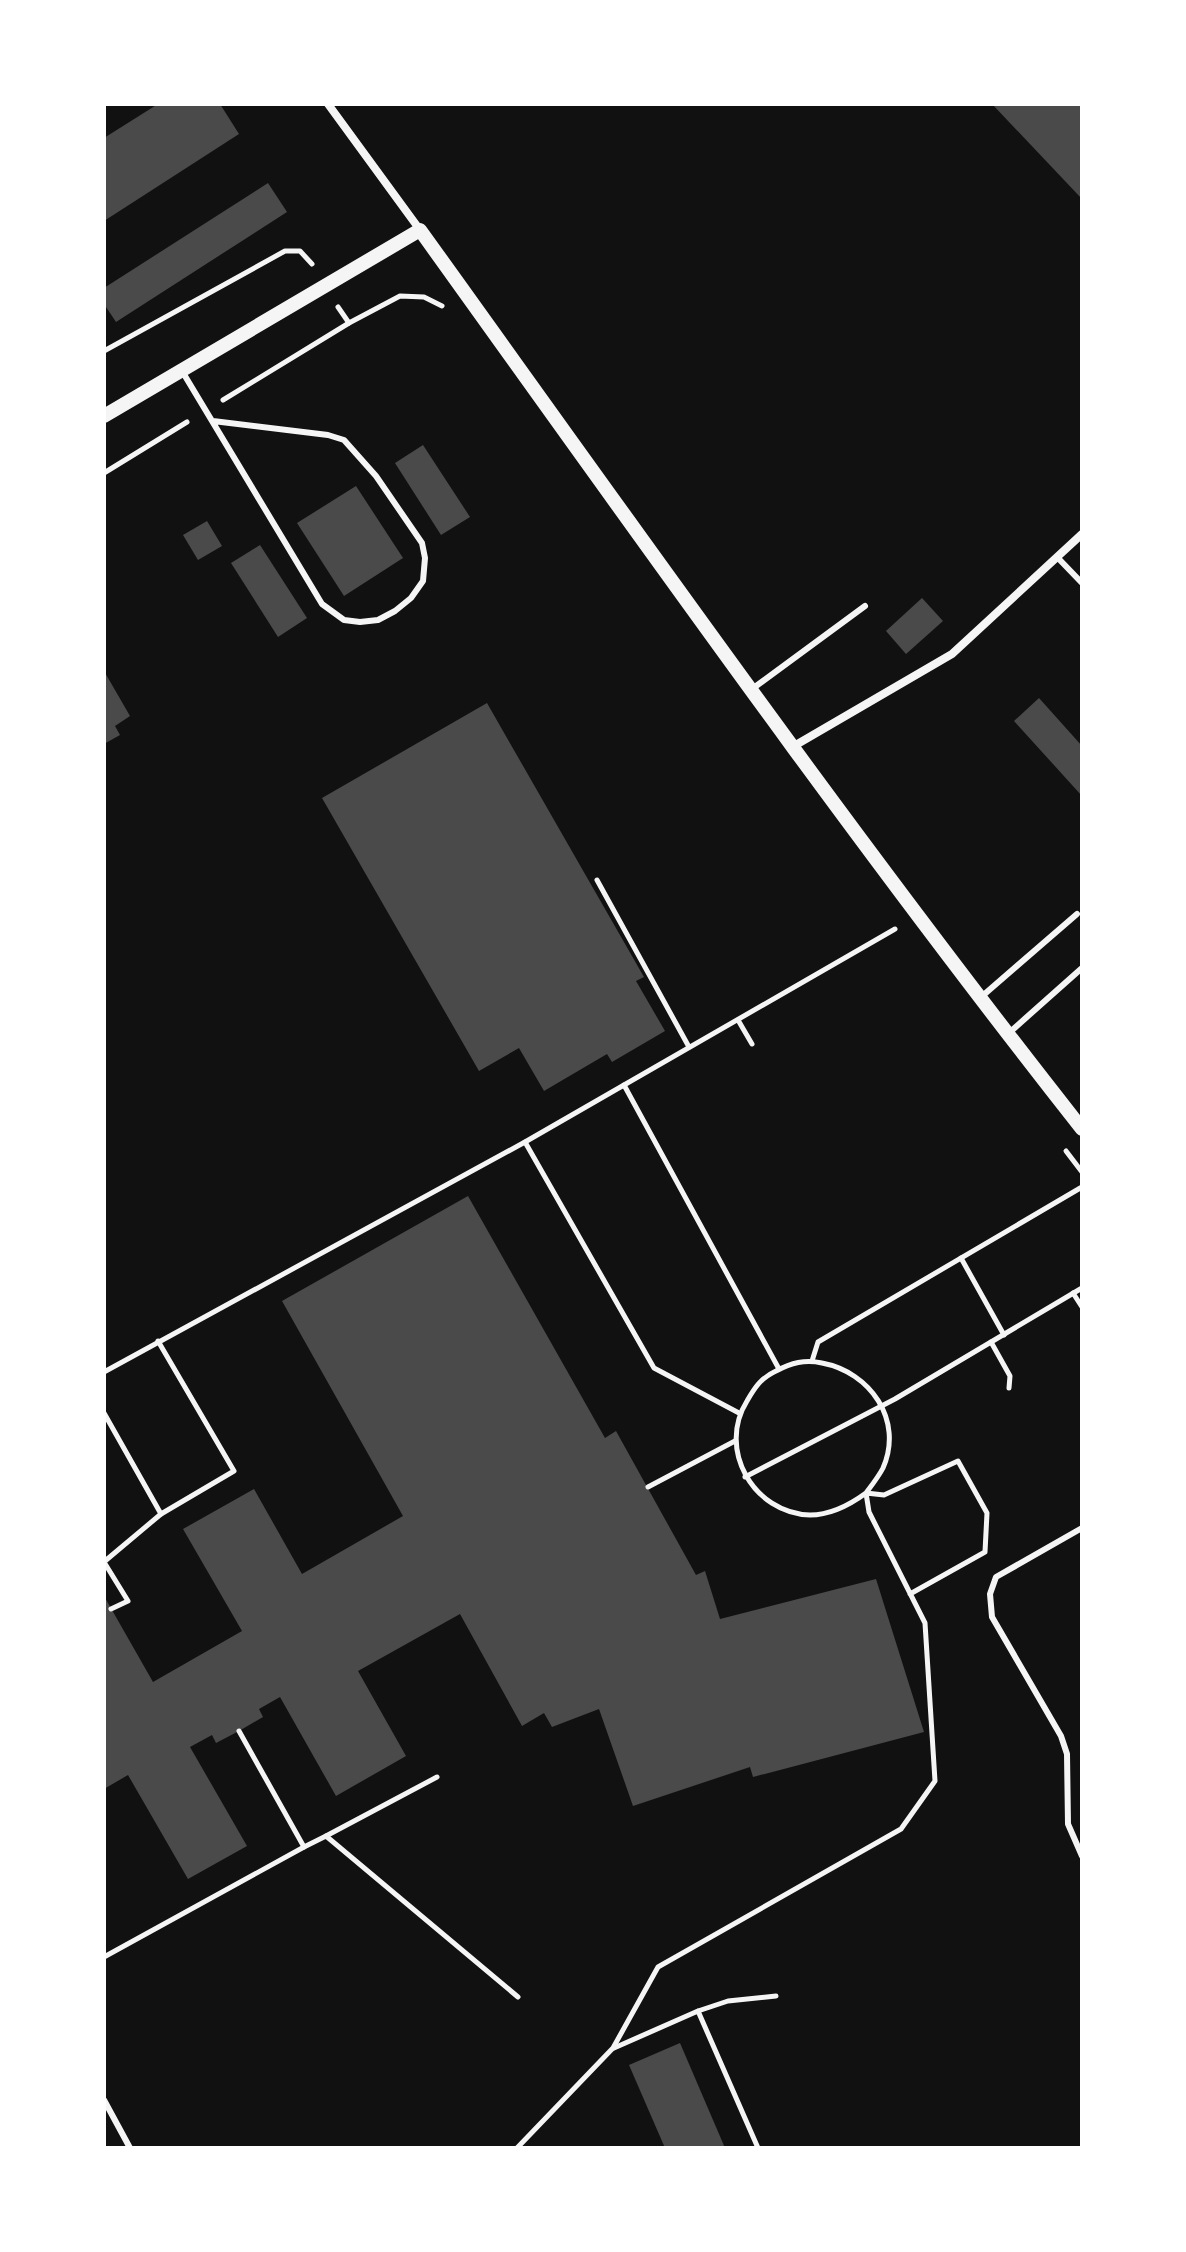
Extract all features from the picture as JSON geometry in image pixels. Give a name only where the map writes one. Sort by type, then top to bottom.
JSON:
[{"type":"street","points":[[328,104],[752,690],[1007,1034],[1082,1129]]},
{"type":"street","points":[[104,416],[420,230]]},
{"type":"street","points":[[794,746],[952,654],[1082,534]]},
{"type":"lane","points":[[182,371],[317,597],[328,610],[348,621],[372,621],[400,608],[418,590],[425,567],[422,543],[349,443],[328,435],[213,421]]},
{"type":"lane","points":[[1057,557],[1082,583]]},
{"type":"lane","points":[[752,690],[865,606]]},
{"type":"lane","points":[[980,998],[1077,914]]},
{"type":"lane","points":[[1007,1034],[1082,968]]},
{"type":"lane","points":[[1082,1528],[996,1577],[990,1594],[992,1617],[1061,1736],[1067,1754],[1068,1824],[1082,1856]]},
{"type":"lane","points":[[104,2100],[130,2148]]},
{"type":"path","points":[[104,351],[285,251],[300,251],[309,261],[349,323]]},
{"type":"path","points":[[597,880],[689,1047]]},
{"type":"path","points":[[104,1372],[525,1142],[896,928]]},
{"type":"path","points":[[738,1020],[752,1044]]},
{"type":"path","points":[[624,1085],[779,1369]]},
{"type":"path","points":[[525,1142],[654,1368],[739,1413]]},
{"type":"path","points":[[812,1361],[818,1342],[1082,1187]]},
{"type":"path","points":[[961,1258],[1004,1335]]},
{"type":"path","points":[[745,1477],[895,1399],[1082,1288]]},
{"type":"path","points":[[1073,1293],[1082,1307]]},
{"type":"path","points":[[111,1609],[128,1601],[104,1561],[161,1514],[234,1471],[158,1341]]},
{"type":"path","points":[[991,1342],[1010,1376],[1009,1388]]},
{"type":"path","points":[[812,1361],[842,1366],[867,1384],[882,1404],[889,1439],[883,1467],[866,1493],[849,1506],[812,1515],[785,1510],[761,1496],[745,1477],[736,1454],[739,1413],[757,1384],[779,1369],[788,1364],[812,1361]]},
{"type":"path","points":[[104,1413],[161,1514]]},
{"type":"path","points":[[648,1487],[735,1441]]},
{"type":"path","points":[[866,1493],[884,1495],[958,1461],[987,1513],[985,1552],[910,1594]]},
{"type":"path","points":[[517,2148],[613,2048],[658,1967],[901,1829],[935,1781],[925,1623],[869,1512],[866,1493]]},
{"type":"path","points":[[239,1731],[304,1847]]},
{"type":"path","points":[[104,1957],[437,1777]]},
{"type":"path","points":[[326,1836],[518,1997]]},
{"type":"path","points":[[613,2048],[728,2001],[776,1996]]},
{"type":"path","points":[[698,2011],[758,2148]]},
{"type":"building","points":[[158,104],[220,104],[239,134],[104,221],[104,138]]},
{"type":"building","points":[[992,104],[1082,104],[1082,199]]},
{"type":"building","points":[[268,183],[287,212],[116,322],[104,304],[104,288]]},
{"type":"building","points":[[423,445],[470,517],[441,535],[395,463]]},
{"type":"building","points":[[356,486],[403,558],[344,596],[297,523]]},
{"type":"building","points":[[207,521],[222,546],[198,560],[183,535]]},
{"type":"building","points":[[260,545],[307,618],[278,637],[231,563]]},
{"type":"building","points":[[922,598],[943,621],[906,654],[886,631]]},
{"type":"building","points":[[104,671],[130,716],[115,726],[120,735],[104,744]]},
{"type":"building","points":[[1039,698],[1082,746],[1082,796],[1014,721]]},
{"type":"building","points":[[487,703],[644,977],[636,981],[665,1031],[612,1062],[607,1054],[544,1091],[519,1048],[479,1071],[322,798]]},
{"type":"building","points":[[468,1196],[605,1438],[616,1431],[696,1575],[705,1571],[720,1619],[876,1579],[924,1732],[753,1777],[750,1767],[633,1806],[599,1709],[552,1727],[544,1713],[522,1726],[460,1614],[358,1671],[406,1756],[336,1796],[280,1697],[259,1709],[263,1717],[239,1731],[216,1743],[212,1735],[190,1747],[247,1846],[188,1879],[128,1775],[104,1789],[104,1596],[153,1682],[242,1631],[183,1529],[254,1489],[302,1574],[403,1516],[282,1301]]},
{"type":"building","points":[[680,2043],[725,2148],[665,2148],[629,2065]]}]
